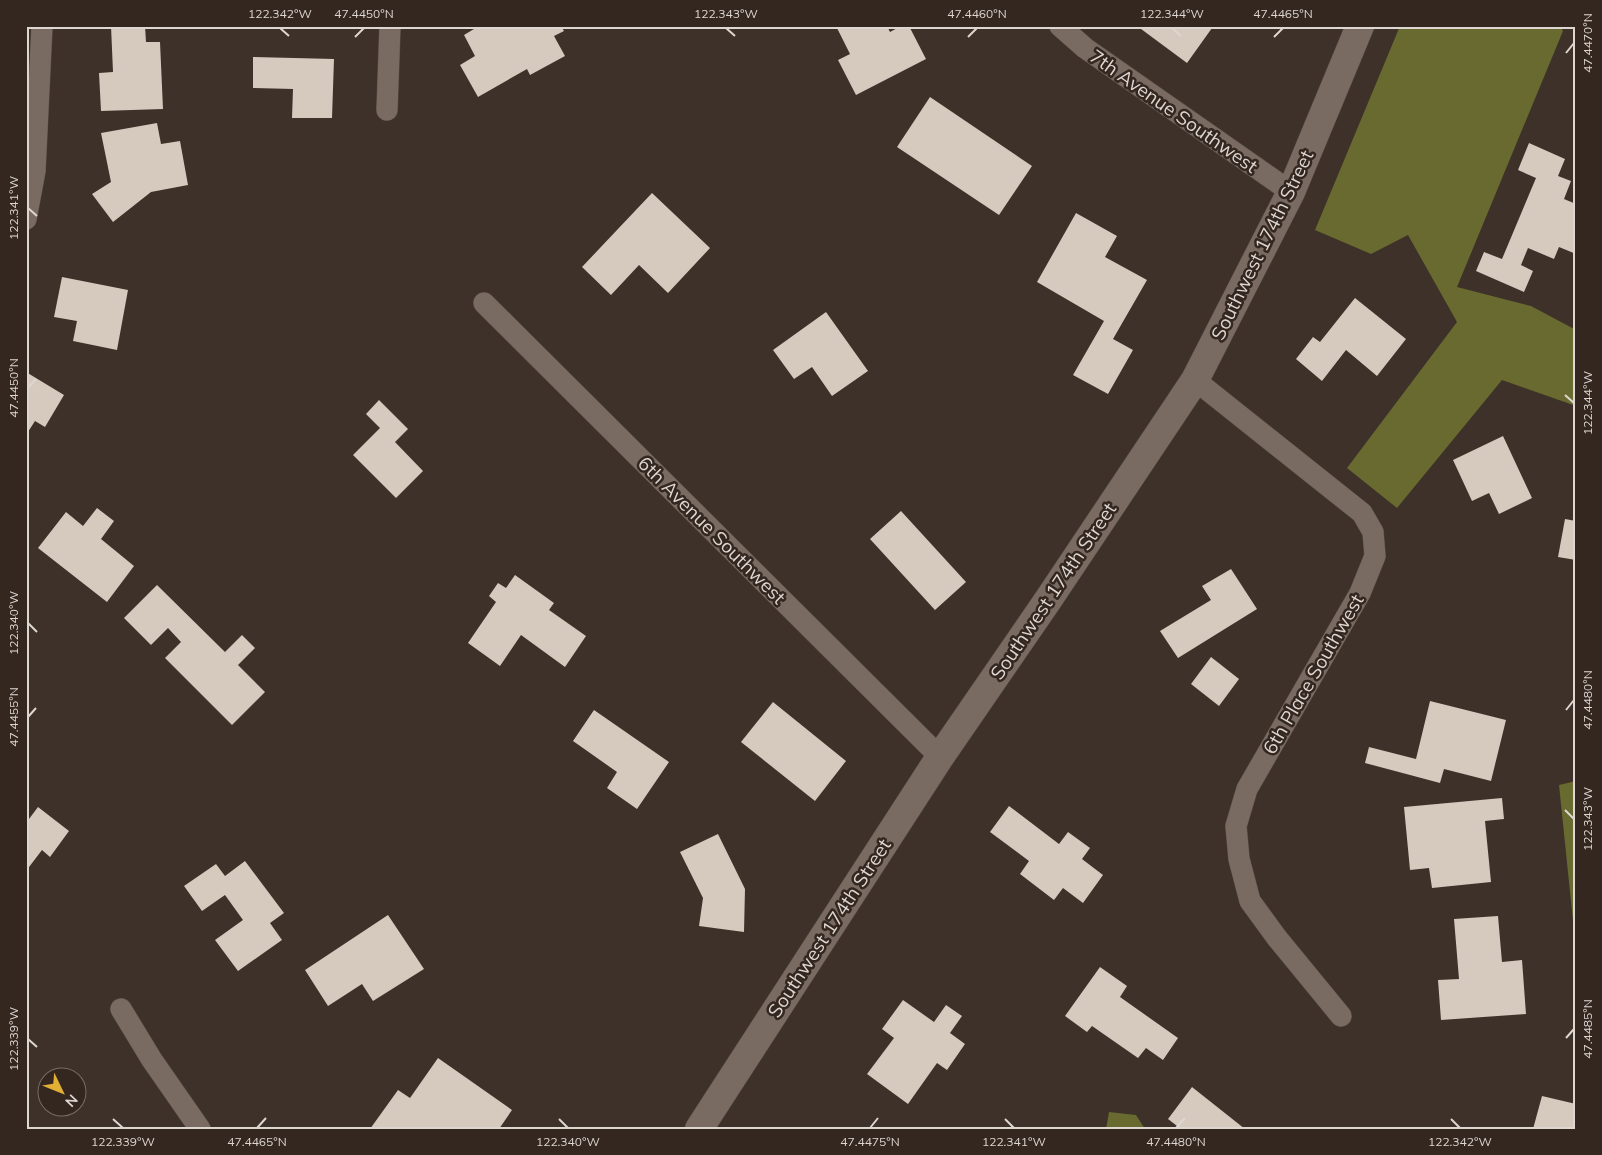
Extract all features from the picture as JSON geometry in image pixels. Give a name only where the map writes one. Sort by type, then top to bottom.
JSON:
[{"type":"street","points":[[26,219],[35,171],[42,26]]},
{"type":"street","points":[[387,110],[390,26]]},
{"type":"street","name":"7th Avenue Southwest","points":[[1060,26],[1085,48],[1291,192]]},
{"type":"street","name":"Southwest 174th Street","points":[[699,1129],[940,757],[1195,380],[1291,192],[1360,26]]},
{"type":"street","name":"6th Avenue Southwest","points":[[484,303],[940,757]]},
{"type":"street","name":"6th Place Southwest","points":[[1195,380],[1362,513],[1373,532],[1375,556],[1360,593],[1247,789],[1236,826],[1239,859],[1250,901],[1277,938],[1341,1016]]},
{"type":"street","points":[[121,1009],[152,1060],[200,1129]]},
{"type":"shaded area","points":[[1400,26],[1560,26],[1563,31],[1457,287],[1531,306],[1576,330],[1576,406],[1502,380],[1397,508],[1347,468],[1457,322],[1408,235],[1371,254],[1315,230]]},
{"type":"shaded area","points":[[1576,781],[1576,950],[1559,785]]},
{"type":"shaded area","points":[[1109,1112],[1136,1115],[1145,1129],[1106,1129]]},
{"type":"building","points":[[111,26],[145,26],[146,42],[160,42],[163,109],[101,111],[99,73],[113,72]]},
{"type":"building","points":[[479,26],[561,26],[564,31],[554,36],[565,56],[530,75],[527,69],[478,97],[460,65],[475,56],[464,35]]},
{"type":"building","points":[[836,26],[887,26],[890,32],[901,26],[909,26],[926,59],[856,95],[838,60],[850,54]]},
{"type":"building","points":[[1137,26],[1210,26],[1212,28],[1187,63]]},
{"type":"building","points":[[253,57],[334,59],[332,118],[292,118],[293,89],[253,88]]},
{"type":"building","points":[[930,97],[1032,166],[999,215],[897,147]]},
{"type":"building","points":[[157,123],[161,144],[180,141],[188,185],[151,192],[113,222],[92,194],[111,182],[101,133]]},
{"type":"building","points":[[1529,143],[1565,159],[1558,176],[1571,181],[1564,199],[1576,204],[1576,254],[1559,247],[1554,259],[1528,248],[1521,265],[1533,271],[1524,292],[1476,271],[1484,252],[1502,259],[1536,178],[1518,170]]},
{"type":"building","points":[[652,193],[710,248],[668,293],[639,265],[611,295],[582,267]]},
{"type":"building","points":[[1076,213],[1117,236],[1105,257],[1147,280],[1113,339],[1133,350],[1108,394],[1073,375],[1104,321],[1037,282]]},
{"type":"building","points":[[62,277],[128,290],[117,350],[73,341],[77,321],[54,317]]},
{"type":"building","points":[[1355,298],[1406,339],[1377,376],[1346,350],[1322,381],[1296,359],[1313,337],[1320,342]]},
{"type":"building","points":[[826,312],[868,371],[832,396],[812,367],[794,379],[773,350]]},
{"type":"building","points":[[26,372],[64,395],[45,427],[35,421],[26,435]]},
{"type":"building","points":[[379,400],[408,429],[395,442],[423,471],[396,498],[353,455],[380,428],[366,414]]},
{"type":"building","points":[[1503,436],[1532,498],[1499,514],[1489,493],[1472,501],[1453,460]]},
{"type":"building","points":[[97,508],[114,521],[101,539],[134,566],[107,602],[38,548],[66,512],[83,526]]},
{"type":"building","points":[[901,511],[966,582],[935,610],[870,539]]},
{"type":"building","points":[[1565,519],[1576,521],[1576,560],[1558,557]]},
{"type":"building","points":[[1231,569],[1257,609],[1178,658],[1160,631],[1211,600],[1202,586]]},
{"type":"building","points":[[515,575],[554,603],[549,610],[586,636],[565,667],[521,635],[500,666],[468,643],[496,602],[489,596],[498,583],[506,588]]},
{"type":"building","points":[[157,585],[225,652],[242,635],[255,648],[238,665],[265,692],[232,725],[165,658],[181,642],[168,628],[151,645],[124,618]]},
{"type":"building","points":[[1211,657],[1239,679],[1219,706],[1191,684]]},
{"type":"building","points":[[1430,701],[1506,720],[1491,781],[1444,769],[1440,783],[1365,763],[1369,747],[1416,759]]},
{"type":"building","points":[[773,702],[846,761],[815,801],[741,742]]},
{"type":"building","points":[[594,710],[669,762],[637,809],[607,788],[617,772],[573,741]]},
{"type":"building","points":[[1502,798],[1504,819],[1485,821],[1491,882],[1432,888],[1429,868],[1410,870],[1404,807]]},
{"type":"building","points":[[1009,806],[1059,844],[1068,832],[1090,848],[1082,859],[1103,875],[1083,903],[1063,888],[1054,900],[1020,874],[1029,861],[990,832]]},
{"type":"building","points":[[38,807],[69,831],[50,857],[42,850],[26,871],[26,823]]},
{"type":"building","points":[[718,834],[745,889],[744,932],[699,926],[703,898],[680,852]]},
{"type":"building","points":[[245,861],[284,913],[270,923],[282,940],[238,971],[215,940],[243,920],[225,895],[202,911],[184,886],[216,864],[225,876]]},
{"type":"building","points":[[388,915],[424,969],[373,1001],[362,984],[328,1006],[305,970]]},
{"type":"building","points":[[1498,916],[1502,962],[1522,960],[1526,1014],[1441,1020],[1438,980],[1459,979],[1454,919]]},
{"type":"building","points":[[1100,967],[1127,986],[1120,997],[1178,1038],[1163,1060],[1146,1048],[1138,1058],[1092,1026],[1087,1032],[1065,1016]]},
{"type":"building","points":[[903,1000],[934,1022],[946,1005],[962,1016],[950,1033],[965,1044],[947,1070],[937,1063],[908,1104],[867,1074],[894,1038],[882,1029]]},
{"type":"building","points":[[438,1058],[512,1110],[499,1129],[370,1129],[398,1090],[410,1098]]},
{"type":"building","points":[[1192,1087],[1245,1129],[1181,1129],[1168,1119]]},
{"type":"building","points":[[1542,1096],[1576,1104],[1576,1129],[1533,1129]]}]
